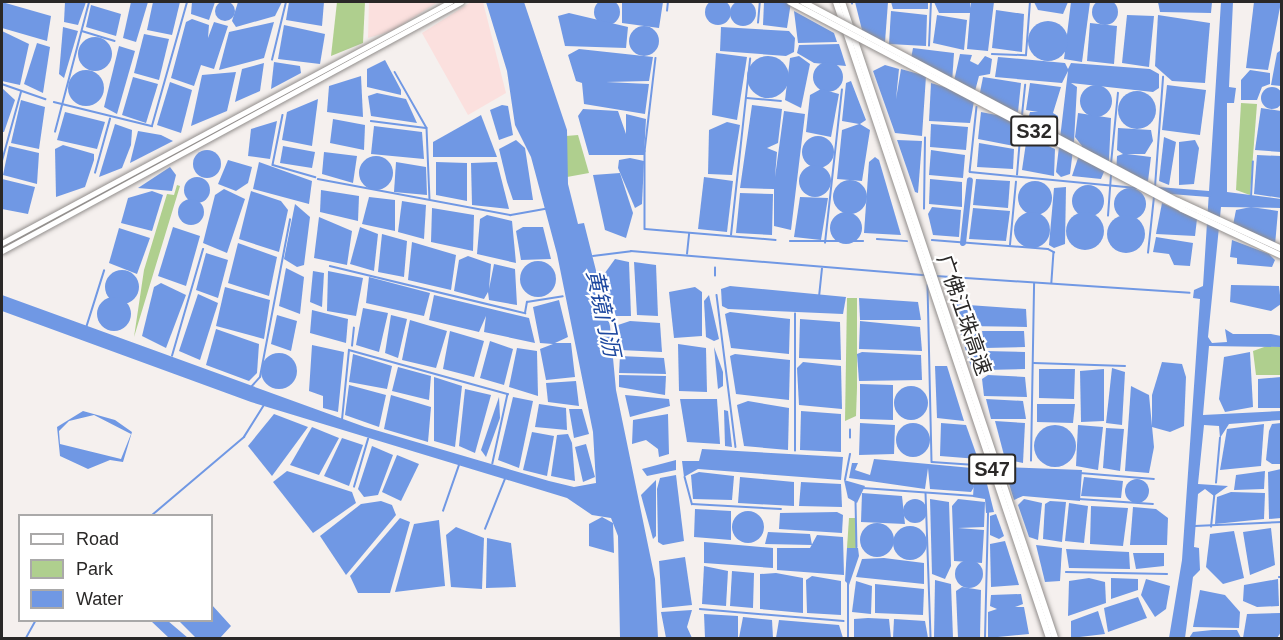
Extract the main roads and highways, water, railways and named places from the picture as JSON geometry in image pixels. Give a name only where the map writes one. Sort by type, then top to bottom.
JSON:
[{"type":"highway","name":"S32","points":[[790,2],[1281,256]]},
{"type":"highway","name":"S32","points":[[803,2],[1178,201],[1281,249]]},
{"type":"highway","name":"广佛江珠高速","points":[[836,2],[1048,626],[1055,639]]},
{"type":"highway","name":"广佛江珠高速","points":[[842,2],[914,227]]},
{"type":"highway","name":"广佛江珠高速","points":[[1048,626],[1049,639]]},
{"type":"main road","points":[[2,251],[417,25],[450,2]]},
{"type":"main road","points":[[2,243],[461,2]]},
{"type":"main road","points":[[234,120],[237,125]]},
{"type":"main road","points":[[42,220],[46,227]]},
{"type":"water","points":[[607,-1],[616,3],[620,12],[616,21],[607,25],[598,21],[594,12],[598,3]]},
{"type":"water","points":[[718,-1],[727,3],[731,12],[727,21],[718,25],[709,21],[705,12],[709,3]]},
{"type":"water","points":[[1105,-1],[1115,2],[1118,12],[1115,22],[1105,25],[1095,22],[1092,12],[1095,2]]},
{"type":"water","points":[[743,0],[752,4],[756,13],[752,22],[743,26],[734,22],[730,13],[734,4]]},
{"type":"water","points":[[225,1],[232,4],[235,11],[232,18],[225,21],[218,18],[215,11],[218,4]]},
{"type":"water","points":[[2,2],[51,16],[47,41],[2,28]]},
{"type":"water","points":[[65,2],[86,2],[78,25],[64,22]]},
{"type":"water","points":[[131,2],[148,2],[136,42],[123,38]]},
{"type":"water","points":[[153,2],[180,2],[172,35],[147,30]]},
{"type":"water","points":[[192,2],[215,2],[209,20],[191,14]]},
{"type":"water","points":[[238,2],[282,2],[275,16],[236,27],[232,21]]},
{"type":"water","points":[[289,2],[324,2],[322,26],[286,20]]},
{"type":"water","name":"黄镜门沥","points":[[486,2],[524,2],[567,130],[568,184],[578,224],[584,223],[610,326],[616,390],[655,579],[658,638],[620,638],[618,536],[611,518],[592,515],[567,498],[251,402],[2,311],[2,295],[365,427],[549,481],[574,487],[596,483],[593,432],[557,254],[531,157],[515,125],[507,71]]},
{"type":"water","points":[[622,2],[663,2],[659,28],[622,23]]},
{"type":"water","points":[[764,2],[791,2],[787,28],[763,25]]},
{"type":"water","points":[[855,2],[888,2],[885,42],[864,38]]},
{"type":"water","points":[[891,2],[928,2],[928,9],[893,9]]},
{"type":"water","points":[[934,2],[970,2],[970,8],[971,2],[994,2],[988,51],[967,49],[970,13],[939,13]]},
{"type":"water","points":[[1034,2],[1068,2],[1063,14],[1038,10]]},
{"type":"water","points":[[1071,2],[1090,2],[1082,62],[1064,59]]},
{"type":"water","points":[[1158,2],[1212,2],[1211,13],[1160,12]]},
{"type":"water","points":[[1221,2],[1233,2],[1229,87],[1236,88],[1234,103],[1227,103],[1227,192],[1281,199],[1281,208],[1221,207],[1208,337],[1212,343],[1227,342],[1225,329],[1233,334],[1271,334],[1281,336],[1281,347],[1209,346],[1203,415],[1281,411],[1281,420],[1229,424],[1220,438],[1219,426],[1204,425],[1198,484],[1228,486],[1214,496],[1205,489],[1198,494],[1194,547],[1199,548],[1200,570],[1193,577],[1185,638],[1169,638],[1182,560],[1200,299],[1193,298],[1194,290],[1203,286]]},
{"type":"water","points":[[1254,2],[1281,2],[1268,70],[1246,68]]},
{"type":"water","points":[[91,5],[121,14],[116,36],[86,27]]},
{"type":"water","points":[[996,10],[1024,14],[1022,52],[992,48]]},
{"type":"water","points":[[794,11],[834,33],[837,42],[798,43]]},
{"type":"water","points":[[891,11],[927,15],[926,46],[889,44]]},
{"type":"water","points":[[569,13],[628,27],[626,48],[565,46],[558,16]]},
{"type":"water","points":[[937,15],[967,20],[964,50],[933,43]]},
{"type":"water","points":[[1127,15],[1154,16],[1149,67],[1122,63]]},
{"type":"water","points":[[1158,15],[1210,23],[1205,83],[1172,81],[1155,66]]},
{"type":"water","points":[[192,19],[209,25],[208,38],[214,22],[228,26],[214,69],[201,65],[194,86],[171,78],[186,22]]},
{"type":"water","points":[[1048,21],[1062,27],[1068,41],[1062,55],[1048,61],[1034,55],[1028,41],[1034,27]]},
{"type":"water","points":[[274,22],[264,58],[219,70],[229,32]]},
{"type":"water","points":[[1090,23],[1117,26],[1114,64],[1087,61]]},
{"type":"water","points":[[284,25],[325,34],[320,64],[278,59]]},
{"type":"water","points":[[644,26],[655,30],[659,41],[655,52],[644,56],[633,52],[629,41],[633,30]]},
{"type":"water","points":[[63,27],[78,31],[64,78],[59,74]]},
{"type":"water","points":[[721,27],[789,31],[795,38],[794,52],[786,56],[720,51]]},
{"type":"water","points":[[2,31],[29,44],[20,85],[2,81]]},
{"type":"water","points":[[144,34],[169,39],[159,80],[134,73]]},
{"type":"water","points":[[95,37],[107,42],[112,54],[107,66],[95,71],[83,66],[78,54],[83,42]]},
{"type":"water","points":[[37,43],[50,47],[43,93],[24,84]]},
{"type":"water","points":[[839,44],[846,66],[814,63],[797,53],[799,45]]},
{"type":"water","points":[[119,46],[135,51],[117,114],[104,107]]},
{"type":"water","points":[[913,48],[954,53],[952,82],[910,64]]},
{"type":"water","points":[[579,49],[653,57],[649,81],[606,82],[649,84],[645,114],[584,104],[582,83],[576,81],[568,55]]},
{"type":"water","points":[[1281,50],[1281,86],[1271,85],[1277,53]]},
{"type":"water","points":[[716,53],[747,57],[737,120],[712,115]]},
{"type":"water","points":[[960,54],[972,55],[970,61],[978,65],[985,56],[992,59],[990,74],[979,76],[975,91],[954,81]]},
{"type":"water","points":[[768,56],[783,62],[789,77],[783,92],[768,98],[753,92],[747,77],[753,62]]},
{"type":"water","points":[[799,56],[810,64],[801,108],[785,100],[790,58]]},
{"type":"water","points":[[998,57],[1065,63],[1068,69],[1071,63],[1150,69],[1159,74],[1159,88],[1153,92],[1071,83],[1077,87],[1074,142],[1070,174],[1061,177],[1056,172],[1068,71],[1062,83],[995,77]]},
{"type":"water","points":[[385,60],[401,90],[401,95],[367,87],[367,69]]},
{"type":"water","points":[[274,62],[300,66],[301,73],[271,89]]},
{"type":"water","points":[[828,62],[834,63],[842,71],[842,83],[834,91],[828,92],[822,91],[814,83],[813,77],[814,71],[822,63]]},
{"type":"water","points":[[264,63],[260,91],[235,102],[242,69]]},
{"type":"water","points":[[885,65],[899,69],[896,99],[901,69],[926,76],[922,136],[895,133],[873,71]]},
{"type":"water","points":[[86,70],[98,76],[104,88],[98,100],[86,106],[74,100],[68,88],[74,76]]},
{"type":"water","points":[[1250,70],[1270,73],[1270,84],[1262,87],[1257,100],[1241,100],[1241,80]]},
{"type":"water","points":[[236,72],[227,111],[191,126],[202,75]]},
{"type":"water","points":[[361,76],[363,117],[327,112],[329,86]]},
{"type":"water","points":[[133,77],[158,84],[146,123],[122,115]]},
{"type":"water","points":[[983,77],[1021,83],[1018,112],[978,103]]},
{"type":"water","points":[[851,81],[866,120],[860,124],[870,130],[862,181],[837,179],[842,130],[859,124],[842,121],[846,83]]},
{"type":"water","points":[[170,82],[192,90],[181,133],[157,125]]},
{"type":"water","points":[[931,83],[975,96],[970,123],[929,121]]},
{"type":"water","points":[[1030,83],[1061,87],[1053,113],[1058,116],[1056,140],[1028,119],[1030,112],[1038,112],[1026,110]]},
{"type":"water","points":[[1096,85],[1107,90],[1112,101],[1107,112],[1096,117],[1085,112],[1080,101],[1085,90]]},
{"type":"water","points":[[1167,85],[1206,90],[1200,135],[1162,130]]},
{"type":"water","points":[[1272,87],[1280,90],[1283,98],[1280,106],[1272,109],[1264,106],[1261,98],[1264,90]]},
{"type":"water","points":[[2,88],[15,100],[4,132],[2,132]]},
{"type":"water","points":[[821,89],[839,94],[831,137],[806,132],[810,95]]},
{"type":"water","points":[[1137,91],[1151,96],[1156,110],[1151,124],[1137,129],[1123,124],[1118,110],[1123,96]]},
{"type":"water","points":[[377,93],[406,99],[417,123],[371,116],[368,96]]},
{"type":"water","points":[[318,99],[312,146],[282,140],[287,112]]},
{"type":"water","points":[[21,100],[45,107],[39,149],[11,143]]},
{"type":"water","points":[[502,105],[508,106],[513,135],[499,140],[490,110]]},
{"type":"water","points":[[752,105],[782,109],[778,143],[767,148],[777,152],[775,177],[784,111],[805,114],[791,230],[774,226],[774,189],[740,188]]},
{"type":"water","points":[[1261,108],[1281,111],[1281,152],[1255,150]]},
{"type":"water","points":[[583,109],[618,111],[626,134],[626,114],[646,119],[644,155],[589,155],[578,116]]},
{"type":"water","points":[[65,112],[105,122],[97,149],[57,140]]},
{"type":"water","points":[[981,112],[1017,119],[1014,146],[978,139]]},
{"type":"water","points":[[1078,113],[1111,118],[1109,160],[1101,179],[1072,176],[1082,146],[1075,137]]},
{"type":"water","points":[[481,115],[497,157],[433,157],[433,142]]},
{"type":"water","points":[[333,119],[365,125],[364,150],[330,143]]},
{"type":"water","points":[[277,121],[270,159],[248,156],[251,129]]},
{"type":"water","points":[[727,122],[740,125],[732,175],[708,174],[709,130]]},
{"type":"water","points":[[115,124],[132,130],[131,145],[122,168],[99,177]]},
{"type":"water","points":[[931,124],[968,127],[966,150],[930,147]]},
{"type":"water","points":[[374,126],[422,132],[424,159],[371,154]]},
{"type":"water","points":[[1118,128],[1151,130],[1153,141],[1145,154],[1127,154],[1151,157],[1148,181],[1116,174],[1117,156],[1123,154],[1117,150]]},
{"type":"water","points":[[138,131],[161,135],[173,141],[130,163]]},
{"type":"water","points":[[818,136],[829,141],[834,152],[829,163],[818,168],[807,163],[802,152],[807,141]]},
{"type":"water","points":[[1027,136],[1055,149],[1054,176],[1022,170]]},
{"type":"water","points":[[1164,137],[1176,142],[1169,185],[1159,181]]},
{"type":"water","points":[[516,140],[525,148],[533,200],[513,200],[507,182],[499,149]]},
{"type":"water","points":[[897,140],[922,141],[918,193],[915,192]]},
{"type":"water","points":[[1195,140],[1199,148],[1194,184],[1179,185],[1179,142]]},
{"type":"water","points":[[979,143],[1014,149],[1013,169],[977,167]]},
{"type":"water","points":[[63,145],[94,154],[94,160],[85,187],[56,197],[55,149]]},
{"type":"water","points":[[9,146],[39,153],[37,184],[3,175]]},
{"type":"water","points":[[283,146],[315,152],[312,168],[280,163]]},
{"type":"water","points":[[207,150],[217,154],[221,164],[217,174],[207,178],[197,174],[193,164],[197,154]]},
{"type":"water","points":[[931,150],[965,155],[963,178],[929,175]]},
{"type":"water","points":[[324,152],[357,156],[353,183],[322,174]]},
{"type":"water","points":[[1257,155],[1281,156],[1281,198],[1254,194]]},
{"type":"water","points":[[376,156],[388,161],[393,173],[388,185],[376,190],[364,185],[359,173],[364,161]]},
{"type":"water","points":[[875,157],[879,160],[901,235],[864,233],[869,162]]},
{"type":"water","points":[[630,158],[644,161],[642,204],[635,208],[618,168],[619,160]]},
{"type":"water","points":[[228,160],[252,167],[248,183],[236,191],[218,184]]},
{"type":"water","points":[[259,162],[312,181],[309,204],[253,189]]},
{"type":"water","points":[[396,162],[426,167],[427,195],[394,192]]},
{"type":"water","points":[[436,162],[467,163],[467,201],[436,195]]},
{"type":"water","points":[[497,162],[509,209],[472,205],[471,163]]},
{"type":"water","points":[[815,165],[826,170],[831,181],[826,192],[815,197],[804,192],[799,181],[804,170]]},
{"type":"water","points":[[170,167],[176,175],[172,191],[138,188]]},
{"type":"water","points":[[620,173],[633,213],[626,238],[605,230],[593,175]]},
{"type":"water","points":[[197,177],[206,181],[210,190],[206,199],[197,203],[188,199],[184,190],[188,181]]},
{"type":"water","points":[[704,177],[733,181],[727,232],[698,229]]},
{"type":"water","points":[[2,179],[35,187],[28,214],[2,209]]},
{"type":"water","points":[[930,179],[962,182],[962,207],[929,204]]},
{"type":"water","points":[[976,179],[1010,181],[1008,208],[973,205]]},
{"type":"water","points":[[850,180],[862,185],[867,197],[862,209],[850,214],[838,209],[833,197],[838,185]]},
{"type":"water","points":[[1035,181],[1047,186],[1052,198],[1047,210],[1035,215],[1023,210],[1018,198],[1023,186]]},
{"type":"water","points":[[1088,185],[1099,190],[1104,201],[1099,212],[1088,217],[1077,212],[1072,201],[1077,190]]},
{"type":"water","points":[[1066,187],[1065,244],[1054,248],[1049,245],[1054,188]]},
{"type":"water","points":[[1130,188],[1142,192],[1146,204],[1142,216],[1130,220],[1118,216],[1114,204],[1118,192]]},
{"type":"water","points":[[224,189],[245,199],[227,253],[203,243],[215,195]]},
{"type":"water","points":[[321,190],[359,196],[358,221],[320,212]]},
{"type":"water","points":[[152,191],[163,195],[152,231],[121,223],[128,198]]},
{"type":"water","points":[[251,191],[281,201],[288,210],[279,252],[239,239]]},
{"type":"water","points":[[740,193],[773,194],[772,235],[736,233]]},
{"type":"water","points":[[369,197],[395,200],[395,231],[362,224]]},
{"type":"water","points":[[800,197],[828,198],[821,240],[794,237]]},
{"type":"water","points":[[191,199],[200,203],[204,212],[200,221],[191,225],[182,221],[178,212],[182,203]]},
{"type":"water","points":[[402,201],[426,205],[424,239],[398,232]]},
{"type":"water","points":[[1162,203],[1197,219],[1195,236],[1156,234]]},
{"type":"water","points":[[295,204],[310,217],[304,265],[297,267],[284,259]]},
{"type":"water","points":[[932,207],[961,210],[959,237],[933,235],[928,214]]},
{"type":"water","points":[[1251,207],[1278,211],[1275,245],[1233,225],[1236,210]]},
{"type":"water","points":[[432,208],[474,215],[473,251],[431,242]]},
{"type":"water","points":[[973,208],[1010,211],[1006,241],[969,239]]},
{"type":"water","points":[[846,212],[858,216],[862,228],[858,240],[846,244],[834,240],[830,228],[834,216]]},
{"type":"water","points":[[1032,212],[1045,217],[1050,230],[1045,243],[1032,248],[1019,243],[1014,230],[1019,217]]},
{"type":"water","points":[[1085,212],[1092,213],[1098,218],[1103,224],[1103,238],[1098,244],[1092,249],[1085,250],[1078,249],[1072,244],[1067,238],[1066,231],[1067,224],[1072,218],[1078,213]]},
{"type":"water","points":[[487,215],[512,221],[516,263],[477,254],[480,219]]},
{"type":"water","points":[[1126,215],[1140,220],[1145,234],[1140,248],[1126,253],[1112,248],[1107,234],[1112,220]]},
{"type":"water","points":[[319,217],[352,231],[347,265],[314,258]]},
{"type":"water","points":[[173,227],[200,236],[186,286],[158,276]]},
{"type":"water","points":[[360,227],[378,234],[374,271],[350,264]]},
{"type":"water","points":[[523,227],[543,227],[551,259],[521,260],[516,231]]},
{"type":"water","points":[[119,228],[150,238],[137,274],[109,263]]},
{"type":"water","points":[[382,234],[407,241],[404,277],[378,272]]},
{"type":"water","points":[[1156,237],[1193,243],[1190,266],[1174,265],[1169,254],[1153,252]]},
{"type":"water","points":[[1232,240],[1269,254],[1275,260],[1272,267],[1237,264],[1237,258],[1230,257]]},
{"type":"water","points":[[412,242],[456,255],[451,290],[408,280]]},
{"type":"water","points":[[238,243],[277,257],[269,296],[228,283]]},
{"type":"water","points":[[206,253],[228,260],[218,298],[196,290]]},
{"type":"water","points":[[468,256],[491,264],[489,289],[494,264],[515,269],[517,305],[489,300],[488,292],[484,299],[454,291],[459,260]]},
{"type":"water","points":[[615,259],[629,262],[631,316],[609,316],[602,277]]},
{"type":"water","points":[[538,261],[551,266],[556,279],[551,292],[538,297],[525,292],[520,279],[525,266]]},
{"type":"water","points":[[634,262],[656,265],[658,316],[637,315]]},
{"type":"water","points":[[286,268],[304,277],[300,314],[279,306]]},
{"type":"water","points":[[122,270],[134,275],[139,287],[134,299],[122,304],[110,299],[105,287],[110,275]]},
{"type":"water","points":[[313,271],[324,273],[322,307],[310,302]]},
{"type":"water","points":[[328,271],[363,278],[356,316],[327,311]]},
{"type":"water","points":[[369,277],[430,293],[424,316],[366,303]]},
{"type":"water","points":[[161,283],[186,295],[166,348],[142,336],[154,287]]},
{"type":"water","points":[[1231,285],[1279,286],[1281,304],[1271,311],[1230,302]]},
{"type":"water","points":[[730,286],[846,297],[843,314],[728,309],[722,306],[721,289]]},
{"type":"water","points":[[225,287],[270,300],[264,339],[216,326]]},
{"type":"water","points":[[695,287],[702,292],[702,336],[674,338],[669,292]]},
{"type":"water","points":[[198,294],[218,303],[200,360],[179,351]]},
{"type":"water","points":[[434,295],[529,318],[535,343],[484,332],[486,316],[479,332],[429,320]]},
{"type":"water","points":[[709,295],[719,339],[714,341],[706,337],[704,301]]},
{"type":"water","points":[[114,297],[126,302],[131,314],[126,326],[114,331],[102,326],[97,314],[102,302]]},
{"type":"water","points":[[859,298],[918,302],[921,320],[860,320]]},
{"type":"water","points":[[559,300],[568,337],[555,343],[571,343],[575,377],[546,380],[540,349],[553,344],[540,343],[533,307]]},
{"type":"water","points":[[954,304],[1026,309],[1027,327],[964,326]]},
{"type":"water","points":[[363,308],[388,313],[379,352],[356,345]]},
{"type":"water","points":[[312,310],[348,319],[346,343],[310,333]]},
{"type":"water","points":[[730,312],[790,319],[789,354],[731,348],[725,314]]},
{"type":"water","points":[[277,315],[297,321],[291,351],[271,344]]},
{"type":"water","points":[[391,315],[407,319],[398,358],[385,353]]},
{"type":"water","points":[[800,319],[840,322],[841,360],[799,358]]},
{"type":"water","points":[[410,320],[447,331],[436,368],[402,360]]},
{"type":"water","points":[[630,321],[660,323],[662,352],[620,350],[615,326]]},
{"type":"water","points":[[860,321],[920,327],[922,351],[859,349]]},
{"type":"water","points":[[969,327],[979,333],[978,368],[971,367],[960,332]]},
{"type":"water","points":[[216,329],[259,344],[257,373],[249,381],[206,365]]},
{"type":"water","points":[[450,331],[484,341],[474,377],[443,369]]},
{"type":"water","points":[[982,331],[1024,331],[1025,347],[985,348]]},
{"type":"water","points":[[490,341],[513,349],[504,385],[480,378]]},
{"type":"water","points":[[678,344],[706,348],[707,392],[679,391]]},
{"type":"water","points":[[312,345],[344,352],[338,412],[323,408],[323,396],[309,391]]},
{"type":"water","points":[[714,347],[723,372],[723,386],[718,389]]},
{"type":"water","points":[[517,348],[537,351],[538,396],[509,387]]},
{"type":"water","points":[[985,351],[1025,352],[1025,369],[985,370]]},
{"type":"water","points":[[862,352],[921,355],[922,380],[859,381],[857,354]]},
{"type":"water","points":[[1250,352],[1253,407],[1225,412],[1219,399],[1224,357]]},
{"type":"water","points":[[279,353],[292,358],[297,371],[292,384],[279,389],[266,384],[261,371],[266,358]]},
{"type":"water","points":[[353,354],[392,366],[387,389],[349,382]]},
{"type":"water","points":[[735,354],[790,360],[789,400],[736,394],[730,356]]},
{"type":"water","points":[[620,356],[664,358],[666,374],[619,373]]},
{"type":"water","points":[[803,362],[841,366],[842,409],[799,405],[797,368]]},
{"type":"water","points":[[1162,362],[1182,364],[1186,377],[1184,426],[1170,432],[1152,427],[1152,395]]},
{"type":"water","points":[[935,366],[947,366],[964,421],[937,418]]},
{"type":"water","points":[[398,367],[431,376],[429,400],[392,391]]},
{"type":"water","points":[[1112,368],[1125,372],[1122,425],[1106,423]]},
{"type":"water","points":[[1039,369],[1075,369],[1074,399],[1039,398]]},
{"type":"water","points":[[1104,369],[1104,421],[1081,422],[1080,371]]},
{"type":"water","points":[[619,375],[666,376],[665,395],[619,387]]},
{"type":"water","points":[[988,375],[1025,377],[1027,397],[984,396],[982,379]]},
{"type":"water","points":[[434,377],[462,386],[455,447],[434,441]]},
{"type":"water","points":[[1281,377],[1281,408],[1258,408],[1258,379]]},
{"type":"water","points":[[576,381],[579,406],[548,402],[546,383]]},
{"type":"water","points":[[860,384],[893,385],[893,420],[860,419]]},
{"type":"water","points":[[349,385],[386,395],[379,427],[345,415]]},
{"type":"water","points":[[911,386],[923,391],[928,403],[923,415],[911,420],[899,415],[894,403],[899,391]]},
{"type":"water","points":[[1131,386],[1149,395],[1154,447],[1149,473],[1125,471]]},
{"type":"water","points":[[465,389],[491,395],[475,453],[459,446]]},
{"type":"water","points":[[391,395],[431,407],[428,442],[384,429]]},
{"type":"water","points":[[625,395],[669,399],[670,406],[630,417]]},
{"type":"water","points":[[499,397],[500,418],[486,457],[481,450]]},
{"type":"water","points":[[513,397],[533,401],[519,468],[498,460]]},
{"type":"water","points":[[680,399],[717,399],[720,444],[687,442]]},
{"type":"water","points":[[986,399],[1023,401],[1026,419],[991,419]]},
{"type":"water","points":[[748,401],[789,408],[788,450],[744,446],[737,405]]},
{"type":"water","points":[[539,404],[566,408],[567,430],[535,427]]},
{"type":"water","points":[[1037,404],[1075,404],[1073,423],[1037,422]]},
{"type":"water","points":[[569,409],[582,409],[589,434],[574,438]]},
{"type":"water","points":[[724,410],[728,411],[732,447],[725,446]]},
{"type":"water","points":[[83,411],[115,420],[132,432],[123,462],[110,460],[88,469],[60,456],[57,427]],"holes":[[[94,415],[131,434],[121,459],[60,444],[59,431],[69,421]]]},
{"type":"water","points":[[801,411],[841,414],[841,452],[800,450]]},
{"type":"water","points":[[274,414],[308,427],[272,476],[248,446]]},
{"type":"water","points":[[668,414],[669,454],[659,457],[658,449],[646,440],[632,444],[633,420]]},
{"type":"water","points":[[995,421],[1025,423],[1023,463],[1005,459]]},
{"type":"water","points":[[860,423],[895,425],[894,454],[859,455]]},
{"type":"water","points":[[913,423],[925,428],[930,440],[925,452],[913,457],[901,452],[896,440],[901,428]]},
{"type":"water","points":[[941,423],[966,425],[978,459],[940,456]]},
{"type":"water","points":[[1281,423],[1281,464],[1272,464],[1266,460],[1269,431],[1272,424]]},
{"type":"water","points":[[1264,424],[1261,466],[1220,470],[1227,429]]},
{"type":"water","points":[[1055,425],[1070,431],[1076,446],[1070,461],[1055,467],[1040,461],[1034,446],[1040,431]]},
{"type":"water","points":[[1078,425],[1103,427],[1098,470],[1076,466]]},
{"type":"water","points":[[312,427],[339,438],[319,475],[290,465]]},
{"type":"water","points":[[1106,428],[1124,429],[1120,471],[1103,468]]},
{"type":"water","points":[[532,432],[554,436],[547,476],[523,470]]},
{"type":"water","points":[[568,434],[572,443],[575,481],[551,476],[557,435]]},
{"type":"water","points":[[342,438],[363,445],[349,486],[324,476]]},
{"type":"water","points":[[586,444],[595,477],[583,482],[575,447]]},
{"type":"water","points":[[372,446],[393,455],[378,495],[364,497],[358,489]]},
{"type":"water","points":[[702,449],[843,457],[841,480],[698,469],[684,477],[682,461],[699,461]]},
{"type":"water","points":[[397,455],[419,464],[401,501],[382,492]]},
{"type":"water","points":[[874,459],[972,468],[974,487],[971,492],[930,489],[928,468],[925,489],[849,478],[852,463],[858,463],[855,470],[870,475]]},
{"type":"water","points":[[676,460],[676,470],[647,476],[642,469]]},
{"type":"water","points":[[975,463],[982,464],[994,512],[986,513],[985,499],[973,497]]},
{"type":"water","points":[[1004,467],[1082,470],[1080,501],[1023,496],[1014,500]]},
{"type":"water","points":[[1281,469],[1281,518],[1269,519],[1268,472]]},
{"type":"water","points":[[287,471],[352,492],[356,503],[313,533],[273,482]]},
{"type":"water","points":[[1265,471],[1264,489],[1234,490],[1236,475]]},
{"type":"water","points":[[699,472],[734,476],[732,500],[693,499],[691,475]]},
{"type":"water","points":[[676,475],[684,541],[663,545],[658,542],[657,489],[660,478]]},
{"type":"water","points":[[740,477],[794,482],[794,506],[738,503]]},
{"type":"water","points":[[1084,477],[1123,481],[1121,498],[1081,496]]},
{"type":"water","points":[[1137,479],[1145,483],[1149,491],[1145,499],[1137,503],[1129,499],[1125,491],[1129,483]]},
{"type":"water","points":[[656,480],[656,536],[653,539],[641,495]]},
{"type":"water","points":[[844,480],[865,486],[857,503],[848,498]]},
{"type":"water","points":[[801,482],[841,484],[842,507],[799,506]]},
{"type":"water","points":[[1231,492],[1265,493],[1264,519],[1215,524],[1217,497]]},
{"type":"water","points":[[862,493],[902,496],[905,524],[861,522]]},
{"type":"water","points":[[910,499],[920,499],[927,506],[927,516],[920,523],[910,523],[903,516],[903,506]]},
{"type":"water","points":[[930,499],[949,502],[951,566],[945,579],[932,574]]},
{"type":"water","points":[[958,499],[985,502],[984,527],[958,528],[984,530],[982,563],[954,561],[952,506]]},
{"type":"water","points":[[1024,499],[1042,503],[1038,540],[1029,537],[1018,505]]},
{"type":"water","points":[[381,501],[392,505],[396,515],[346,575],[320,536],[361,504]]},
{"type":"water","points":[[1050,501],[1066,502],[1062,542],[1043,539],[1045,504]]},
{"type":"water","points":[[1069,503],[1088,506],[1084,543],[1065,541]]},
{"type":"water","points":[[1091,506],[1128,508],[1123,546],[1090,544]]},
{"type":"water","points":[[1133,507],[1156,509],[1168,518],[1167,545],[1130,545]]},
{"type":"water","points":[[695,509],[731,511],[731,540],[694,537]]},
{"type":"water","points":[[748,511],[759,516],[764,527],[759,538],[748,543],[737,538],[732,527],[737,516]]},
{"type":"water","points":[[837,512],[843,515],[842,533],[779,529],[780,513]]},
{"type":"water","points":[[996,514],[1004,536],[999,539],[990,535],[990,516]]},
{"type":"water","points":[[602,517],[613,523],[614,553],[589,546],[589,524]]},
{"type":"water","points":[[400,518],[410,522],[390,593],[358,593],[350,576]]},
{"type":"water","points":[[439,520],[445,586],[395,592],[414,524]]},
{"type":"water","points":[[877,523],[889,528],[894,540],[889,552],[877,557],[865,552],[860,540],[865,528]]},
{"type":"water","points":[[910,526],[922,531],[927,543],[922,555],[910,560],[898,555],[893,543],[898,531]]},
{"type":"water","points":[[456,527],[484,538],[482,589],[451,587],[446,535]]},
{"type":"water","points":[[1271,528],[1275,565],[1250,575],[1243,532]]},
{"type":"water","points":[[1234,531],[1244,578],[1223,584],[1206,567],[1210,534]]},
{"type":"water","points":[[768,532],[810,534],[812,545],[765,544]]},
{"type":"water","points":[[817,535],[843,537],[844,575],[777,570],[777,548],[810,548]]},
{"type":"water","points":[[487,538],[511,543],[516,587],[486,588]]},
{"type":"water","points":[[1005,541],[1019,585],[991,587],[990,544]]},
{"type":"water","points":[[704,542],[773,548],[773,568],[704,563]]},
{"type":"water","points":[[1036,545],[1062,548],[1060,581],[1045,582]]},
{"type":"water","points":[[847,548],[858,548],[859,556],[849,585],[845,581]]},
{"type":"water","points":[[1066,549],[1129,552],[1130,569],[1069,568]]},
{"type":"water","points":[[1133,553],[1164,553],[1164,566],[1136,569]]},
{"type":"water","points":[[685,557],[692,605],[662,608],[659,561]]},
{"type":"water","points":[[884,558],[924,563],[924,584],[856,577],[862,559]]},
{"type":"water","points":[[969,560],[979,564],[983,574],[979,584],[969,588],[959,584],[955,574],[959,564]]},
{"type":"water","points":[[704,566],[728,571],[726,606],[702,604]]},
{"type":"water","points":[[732,571],[754,573],[753,608],[730,606]]},
{"type":"water","points":[[776,573],[803,578],[803,613],[760,609],[760,574]]},
{"type":"water","points":[[812,576],[841,581],[841,615],[807,613],[806,580]]},
{"type":"water","points":[[1089,578],[1105,582],[1106,603],[1068,616],[1069,581]]},
{"type":"water","points":[[1111,578],[1138,579],[1138,590],[1111,599]]},
{"type":"water","points":[[1146,579],[1170,586],[1166,609],[1155,617],[1141,595]]},
{"type":"water","points":[[1278,579],[1279,606],[1257,607],[1243,601],[1244,585]]},
{"type":"water","points":[[935,580],[951,584],[953,638],[934,638]]},
{"type":"water","points":[[856,581],[872,586],[871,614],[852,612]]},
{"type":"water","points":[[875,584],[924,589],[923,615],[875,613]]},
{"type":"water","points":[[962,587],[981,590],[980,638],[958,638],[956,591]]},
{"type":"water","points":[[1200,590],[1225,595],[1240,612],[1239,628],[1193,627]]},
{"type":"water","points":[[1021,594],[1023,604],[1015,607],[1024,607],[1029,634],[988,638],[988,612],[997,609],[990,606],[991,595]]},
{"type":"water","points":[[1138,597],[1147,618],[1108,632],[1104,608]]},
{"type":"water","points":[[213,606],[231,626],[220,638],[196,638],[180,622],[213,622]]},
{"type":"water","points":[[692,610],[687,627],[692,638],[666,638],[661,612]]},
{"type":"water","points":[[1098,611],[1105,634],[1071,638],[1071,621]]},
{"type":"water","points":[[1280,613],[1281,632],[1277,638],[1243,638],[1247,614]]},
{"type":"water","points":[[704,614],[738,616],[738,638],[705,638]]},
{"type":"water","points":[[743,617],[772,620],[773,638],[739,638]]},
{"type":"water","points":[[854,619],[889,619],[891,638],[854,638]]},
{"type":"water","points":[[894,619],[925,621],[928,638],[893,638]]},
{"type":"water","points":[[779,620],[839,625],[843,638],[776,638]]},
{"type":"water","points":[[152,622],[169,622],[188,638],[169,638]]},
{"type":"water","points":[[1237,630],[1241,638],[1189,638],[1193,632]]},
{"type":"waterway","points":[[55,132],[89,2]]},
{"type":"waterway","points":[[54,102],[152,126],[187,2]]},
{"type":"waterway","points":[[272,60],[286,2]]},
{"type":"waterway","points":[[667,11],[668,2]]},
{"type":"waterway","points":[[758,23],[760,2]]},
{"type":"waterway","points":[[929,46],[931,2]]},
{"type":"waterway","points":[[992,54],[1026,55],[1030,2]]},
{"type":"waterway","points":[[82,31],[115,41]]},
{"type":"waterway","points":[[656,58],[645,151],[645,229],[776,240]]},
{"type":"waterway","points":[[731,235],[750,59]]},
{"type":"waterway","points":[[395,72],[427,128],[430,199]]},
{"type":"waterway","points":[[1155,187],[1163,77]]},
{"type":"waterway","points":[[2,84],[45,99]]},
{"type":"waterway","points":[[1022,115],[1025,85]]},
{"type":"waterway","points":[[825,243],[842,90]]},
{"type":"waterway","points":[[2,161],[21,92]]},
{"type":"waterway","points":[[1111,164],[1118,93]]},
{"type":"waterway","points":[[747,98],[781,101]]},
{"type":"waterway","points":[[977,107],[970,172],[1136,188]]},
{"type":"waterway","points":[[283,115],[273,165],[315,177]]},
{"type":"waterway","points":[[95,173],[110,119]]},
{"type":"waterway","points":[[371,121],[426,128]]},
{"type":"waterway","points":[[1017,175],[1021,126]]},
{"type":"waterway","points":[[924,209],[925,138]]},
{"type":"waterway","points":[[1251,197],[1253,162]]},
{"type":"waterway","points":[[1108,216],[1111,175]]},
{"type":"waterway","points":[[318,179],[511,215],[545,209]]},
{"type":"waterway","points":[[963,243],[970,180]]},
{"type":"waterway","points":[[1010,245],[1016,182]]},
{"type":"waterway","points":[[1158,190],[1209,194]]},
{"type":"waterway","points":[[1148,253],[1154,197]]},
{"type":"waterway","points":[[252,386],[260,377],[290,220]]},
{"type":"waterway","points":[[687,254],[689,234]]},
{"type":"waterway","points":[[877,239],[907,241]]},
{"type":"waterway","points":[[932,240],[1048,249],[1054,252],[1052,283]]},
{"type":"waterway","points":[[790,241],[863,241]]},
{"type":"waterway","points":[[172,356],[203,249]]},
{"type":"waterway","points":[[593,256],[631,251],[925,275]]},
{"type":"waterway","points":[[330,266],[525,313],[527,302],[563,296]]},
{"type":"waterway","points":[[715,268],[715,276]]},
{"type":"waterway","points":[[819,297],[822,269]]},
{"type":"waterway","points":[[86,328],[104,271]]},
{"type":"waterway","points":[[936,276],[1189,293]]},
{"type":"waterway","points":[[1031,461],[1034,284]]},
{"type":"waterway","points":[[928,285],[932,462],[975,465]]},
{"type":"waterway","points":[[717,295],[736,447]]},
{"type":"waterway","points":[[795,314],[795,451]]},
{"type":"waterway","points":[[352,346],[354,328]]},
{"type":"waterway","points":[[342,420],[349,350],[508,394],[493,463]]},
{"type":"waterway","points":[[1034,363],[1125,366]]},
{"type":"waterway","points":[[153,514],[244,437],[264,405]]},
{"type":"waterway","points":[[850,430],[850,438]]},
{"type":"waterway","points":[[1216,483],[1220,438]]},
{"type":"waterway","points":[[354,487],[368,439]]},
{"type":"waterway","points":[[845,480],[850,454]]},
{"type":"waterway","points":[[443,511],[459,465]]},
{"type":"waterway","points":[[1080,473],[1154,479]]},
{"type":"waterway","points":[[685,477],[692,504],[781,509]]},
{"type":"waterway","points":[[485,529],[505,479]]},
{"type":"waterway","points":[[863,488],[975,496]]},
{"type":"waterway","points":[[926,493],[931,638]]},
{"type":"waterway","points":[[1211,527],[1214,496]]},
{"type":"waterway","points":[[1079,499],[1153,504]]},
{"type":"waterway","points":[[856,501],[857,547]]},
{"type":"waterway","points":[[985,638],[988,513]]},
{"type":"waterway","points":[[1195,526],[1282,522]]},
{"type":"waterway","points":[[1066,572],[1167,574]]},
{"type":"waterway","points":[[848,583],[848,638]]},
{"type":"waterway","points":[[700,609],[843,621]]},
{"type":"waterway","points":[[26,638],[35,622]]}]
